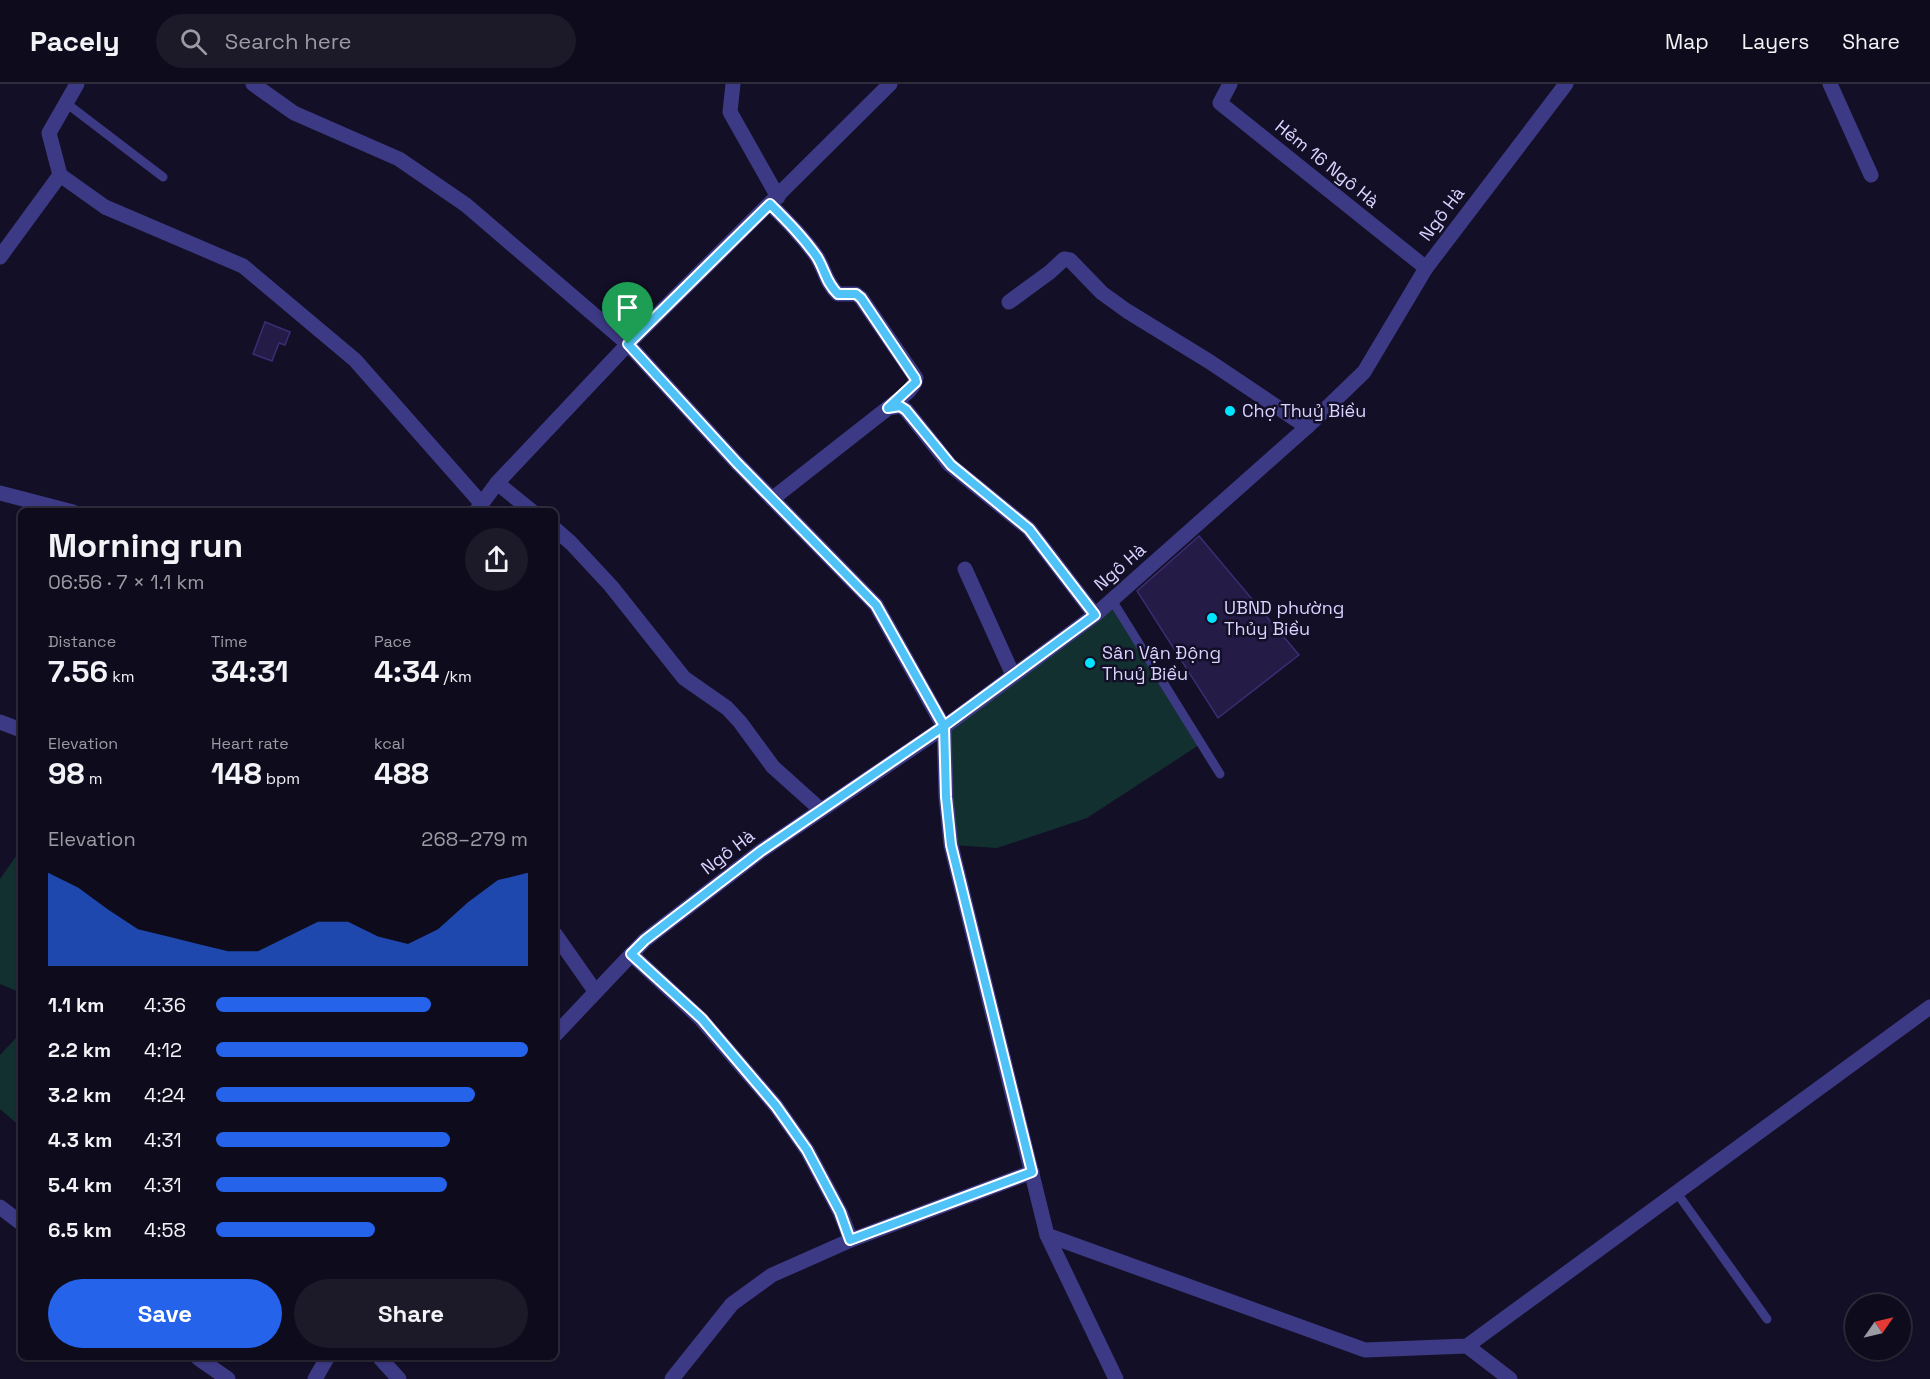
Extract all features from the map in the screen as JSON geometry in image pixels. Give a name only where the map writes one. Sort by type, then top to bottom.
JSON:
[{"type":"street","points":[[77,84],[50,133],[60,175],[105,207],[243,266],[356,360],[479,508],[497,483],[628,344],[890,84]]},
{"type":"street","points":[[253,84],[294,112],[399,159],[466,205],[628,344],[772,499],[876,605],[944,726],[946,797],[951,845],[1047,1236],[1116,1379]]},
{"type":"street","points":[[733,84],[730,112],[774,200],[819,261],[831,288],[838,294],[856,294],[861,298],[916,382],[888,408],[772,499]]},
{"type":"street","name":"Hẻm 16 Ngô Hà","points":[[1230,84],[1220,103],[1426,268]]},
{"type":"street","name":"Ngô Hà","points":[[558,1032],[645,940],[761,851],[944,726],[1095,615],[1307,427],[1364,372],[1426,268],[1566,84]]},
{"type":"street","points":[[1830,84],[1871,175]]},
{"type":"street","points":[[0,257],[60,175]]},
{"type":"street","points":[[1009,302],[1064,259],[1070,260],[1102,293],[1127,311],[1210,362],[1307,427]]},
{"type":"street","points":[[888,408],[900,406],[906,410],[951,465],[1029,529],[1095,615]]},
{"type":"street","points":[[497,483],[528,508]]},
{"type":"street","points":[[0,492],[58,508]]},
{"type":"street","points":[[558,532],[571,543],[611,586],[684,678],[727,708],[741,722],[773,767],[821,810]]},
{"type":"street","points":[[966,569],[1013,675]]},
{"type":"street","points":[[0,722],[18,729]]},
{"type":"street","points":[[558,938],[595,991]]},
{"type":"street","points":[[631,954],[702,1019],[776,1106],[807,1150],[840,1212],[850,1240]]},
{"type":"street","points":[[1047,1236],[1365,1350],[1467,1347],[1930,1007]]},
{"type":"street","points":[[672,1379],[732,1304],[772,1275],[850,1240],[1032,1172]]},
{"type":"street","points":[[0,1207],[18,1221]]},
{"type":"street","points":[[1467,1347],[1510,1379]]},
{"type":"street","points":[[201,1360],[228,1379]]},
{"type":"street","points":[[315,1379],[326,1360]]},
{"type":"street","points":[[382,1360],[399,1379]]},
{"type":"lane","points":[[66,103],[163,177]]},
{"type":"lane","points":[[1112,600],[1220,774]]},
{"type":"lane","points":[[1677,1192],[1767,1319]]},
{"type":"green space","name":"Sân Vận Động Thuỷ Biều","points":[[1112,600],[1202,743],[1087,818],[997,848],[951,845],[944,727]]},
{"type":"green space","points":[[18,853],[18,992],[0,984],[0,879]]},
{"type":"green space","points":[[18,1007],[18,1124],[0,1109],[0,1055],[16,1038]]},
{"type":"building","points":[[265,322],[290,332],[285,345],[279,343],[272,361],[253,354]]},
{"type":"building","name":"UBND phường Thủy Biều","points":[[1199,536],[1299,655],[1218,718],[1137,591]]},
{"type":"place","name":"Chợ Thuỷ Biều","points":[[1230,411]]},
{"type":"place","name":"UBND phường Thủy Biều","points":[[1212,618]]},
{"type":"place","name":"Sân Vận Động Thuỷ Biều","points":[[1090,663]]},
{"type":"route","points":[[628,344],[737,463],[876,605],[944,726],[761,851],[645,940],[631,954],[702,1019],[776,1106],[807,1150],[840,1212],[850,1240],[1032,1172],[951,845],[946,797],[944,726],[1095,615],[1029,529],[951,465],[906,410],[900,406],[888,408],[911,388],[916,382],[915,378],[861,298],[856,294],[838,294],[831,288],[819,261],[803,237],[770,204],[628,344]]}]
